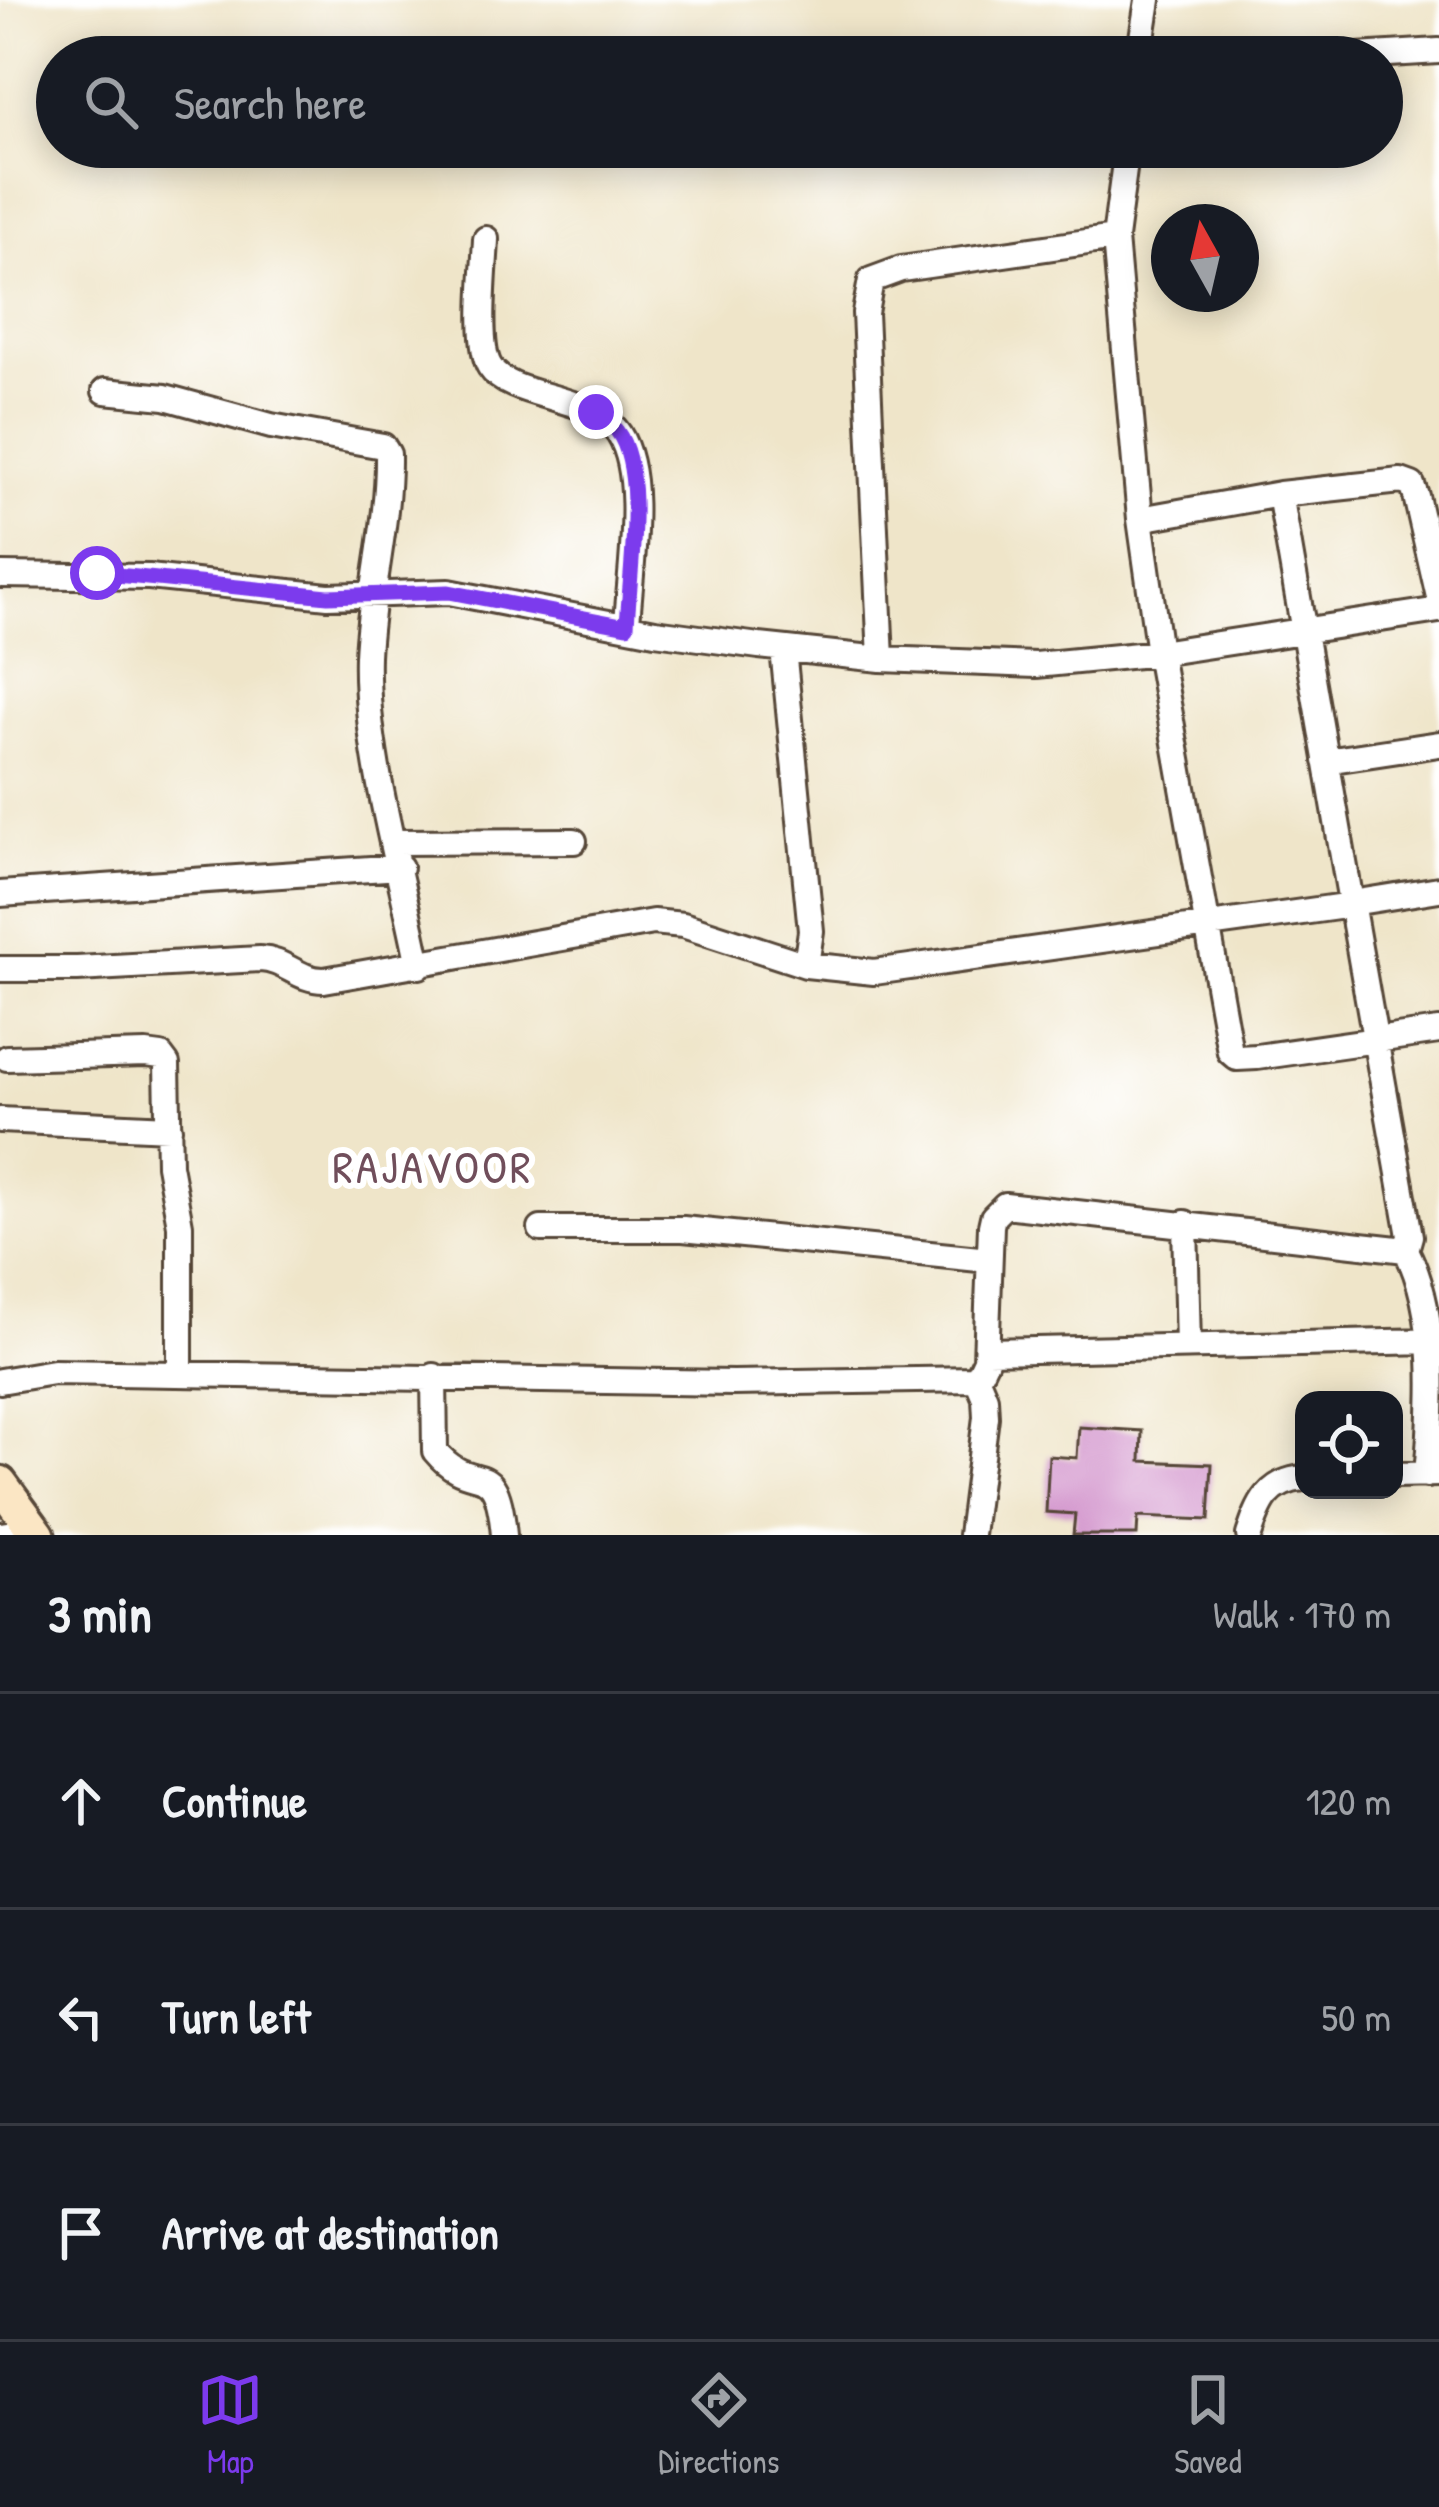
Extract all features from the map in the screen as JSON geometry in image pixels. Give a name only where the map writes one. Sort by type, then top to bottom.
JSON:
[{"type":"main road","points":[[0,1483],[36,1532]]},
{"type":"street","points":[[1142,36],[1148,0]]},
{"type":"street","points":[[1403,53],[1439,51]]},
{"type":"street","points":[[1124,168],[1115,238],[1140,519],[1159,653],[1233,1055],[1257,1057],[1439,1031]]},
{"type":"street","points":[[486,238],[484,346],[489,367],[504,380],[596,412],[618,432],[629,458],[633,488],[627,626]]},
{"type":"street","points":[[881,659],[865,313],[872,280],[902,269],[1115,238]]},
{"type":"street","points":[[105,391],[166,397],[271,426],[382,446],[388,454],[367,659],[369,702],[419,966]]},
{"type":"street","points":[[1140,519],[1280,494],[1401,481],[1412,485],[1439,596]]},
{"type":"street","points":[[1280,494],[1411,1236],[1406,1250],[1414,1265],[1431,1341],[1433,1474],[1403,1475]]},
{"type":"street","points":[[1,575],[97,573],[328,596],[449,592],[783,649],[881,659],[1036,665],[1159,653],[1439,610]]},
{"type":"street","points":[[783,649],[811,931],[806,965]]},
{"type":"street","points":[[1326,761],[1439,744]]},
{"type":"street","points":[[0,894],[574,842]]},
{"type":"street","points":[[0,969],[260,958],[277,959],[307,980],[324,980],[653,922],[703,931],[806,965],[874,972],[1352,906],[1439,889]]},
{"type":"street","points":[[7,1058],[160,1056],[167,1064],[169,1165],[181,1225],[180,1373]]},
{"type":"street","points":[[0,1120],[169,1128]]},
{"type":"street","points":[[0,1381],[53,1372],[733,1383],[977,1379],[987,1351],[993,1216],[1014,1204],[1406,1250]]},
{"type":"street","points":[[1185,1223],[1188,1346]]},
{"type":"street","points":[[541,1229],[683,1229],[989,1260]]},
{"type":"street","points":[[987,1351],[1431,1341]]},
{"type":"street","points":[[434,1376],[435,1451],[454,1469],[490,1481],[499,1490],[504,1535]]},
{"type":"street","points":[[971,1535],[986,1417],[977,1379]]},
{"type":"street","points":[[1250,1535],[1258,1505],[1274,1486],[1295,1480]]},
{"type":"street","points":[[0,1535],[36,1532]]},
{"type":"building","points":[[1079,1427],[1142,1431],[1141,1461],[1212,1464],[1209,1520],[1138,1517],[1137,1535],[1073,1535],[1075,1514],[1046,1512],[1049,1456],[1077,1458]]},
{"type":"district","name":"RAJAVOOR","points":[[433,1167]]},
{"type":"route","points":[[97,573],[328,596],[449,592],[627,626],[633,488],[629,458],[618,432],[596,412]]}]
